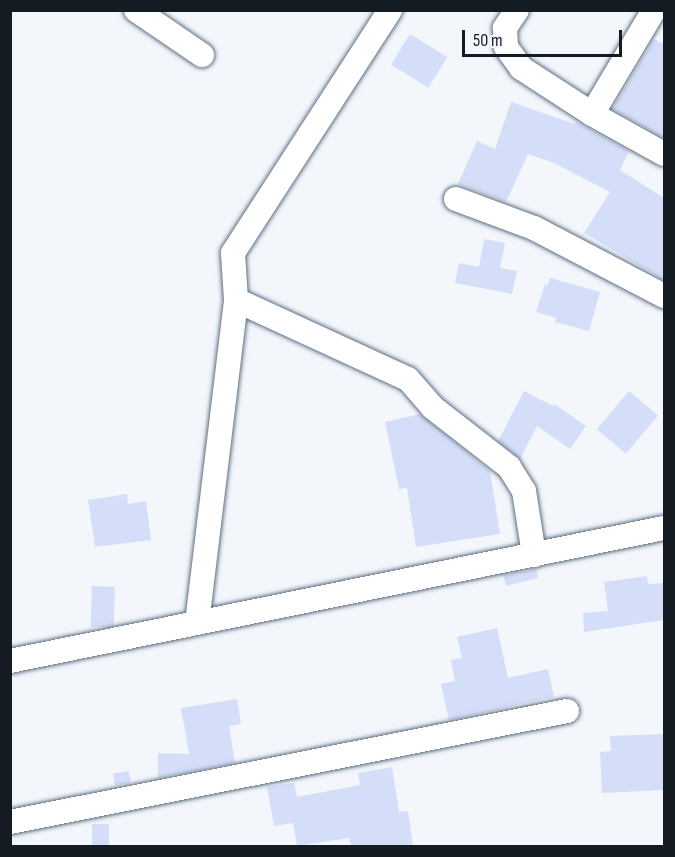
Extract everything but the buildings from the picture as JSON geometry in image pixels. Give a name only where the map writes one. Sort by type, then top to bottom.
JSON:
[{"type":"street","points":[[136,10],[202,55]]},
{"type":"street","points":[[197,623],[236,300],[233,253],[390,10]]},
{"type":"street","points":[[517,10],[505,28],[507,47],[521,68],[592,114],[664,154]]},
{"type":"street","points":[[592,114],[654,10]]},
{"type":"street","points":[[456,199],[534,228],[664,296]]},
{"type":"street","points":[[236,300],[408,379],[432,407],[509,467],[524,491],[534,555]]},
{"type":"street","points":[[10,661],[664,528]]},
{"type":"street","points":[[10,822],[567,711]]}]
